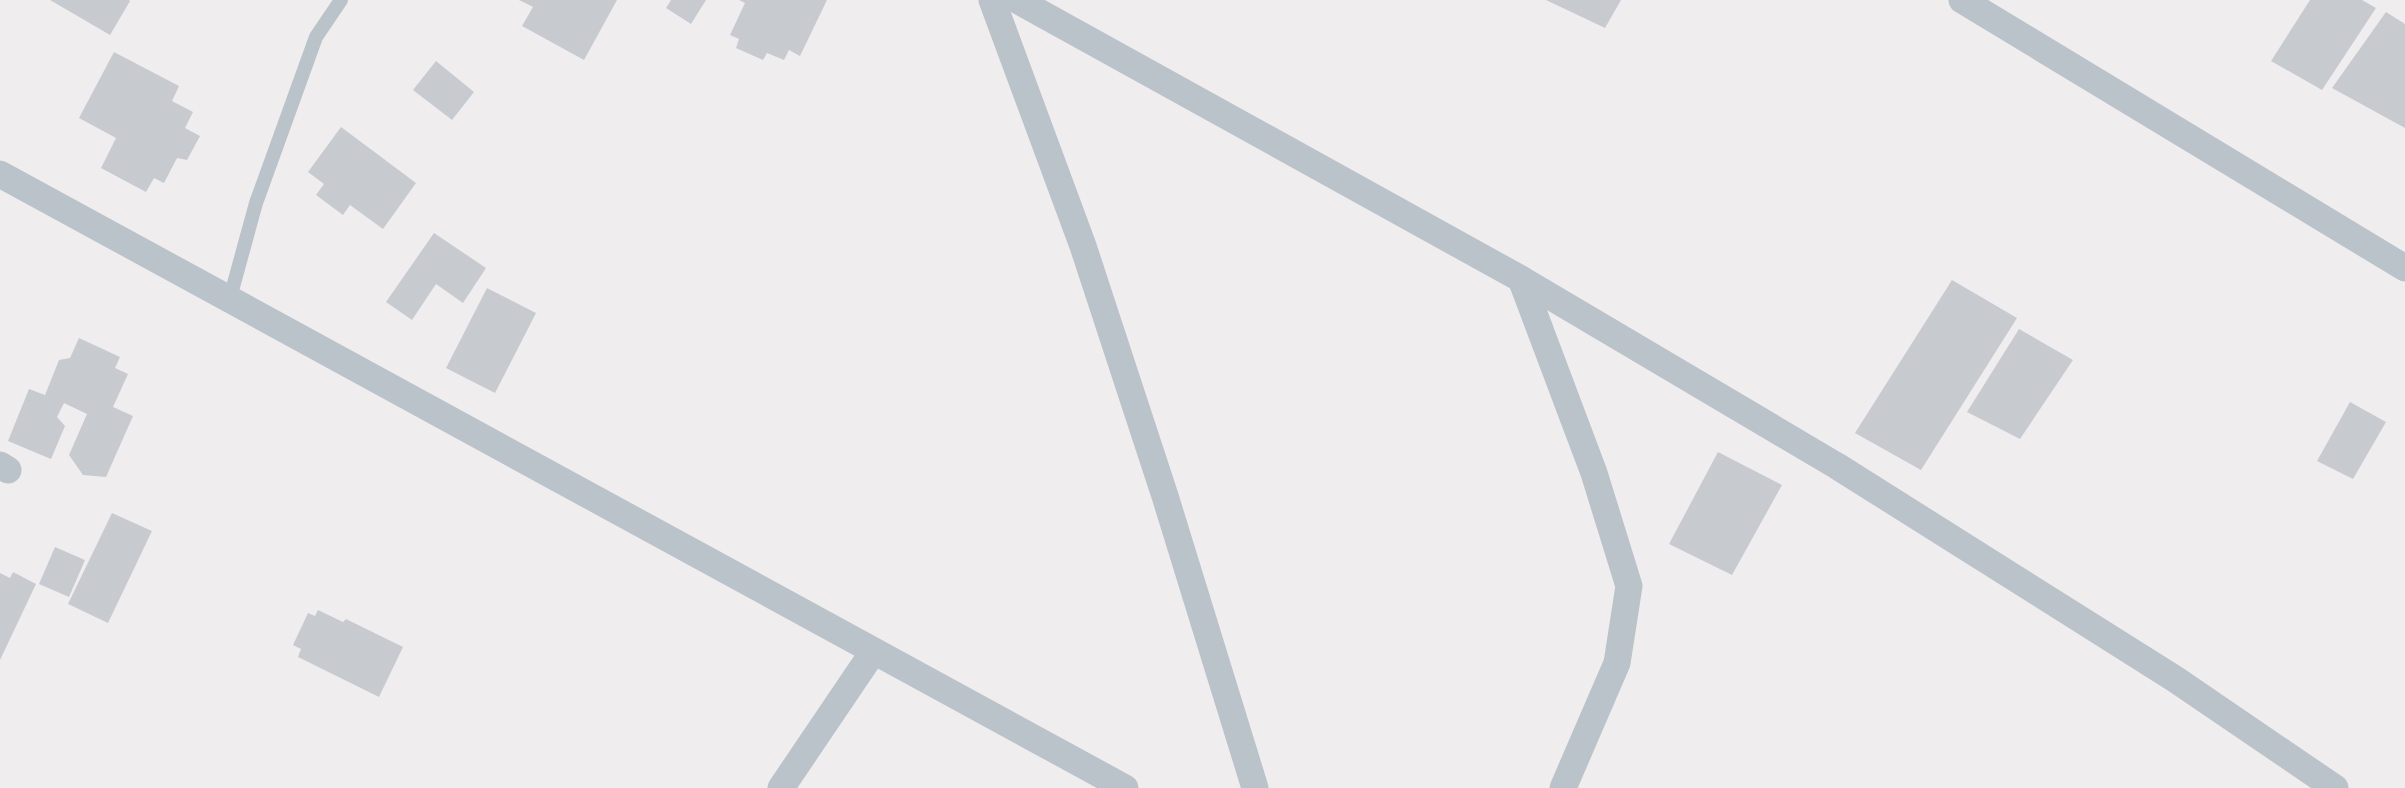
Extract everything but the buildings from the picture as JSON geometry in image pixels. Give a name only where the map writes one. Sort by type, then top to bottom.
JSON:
[{"type":"street","points":[[992,0],[1083,246],[1255,788]]},
{"type":"street","points":[[1017,0],[1521,279],[1837,466],[2175,680],[2336,788]]},
{"type":"street","points":[[1962,0],[2405,268]]},
{"type":"street","points":[[0,174],[1125,788]]},
{"type":"street","points":[[1521,279],[1594,473],[1629,586],[1617,663],[1563,788]]},
{"type":"street","points":[[781,788],[873,652]]},
{"type":"lane","points":[[230,298],[256,203],[316,37],[341,0]]}]
